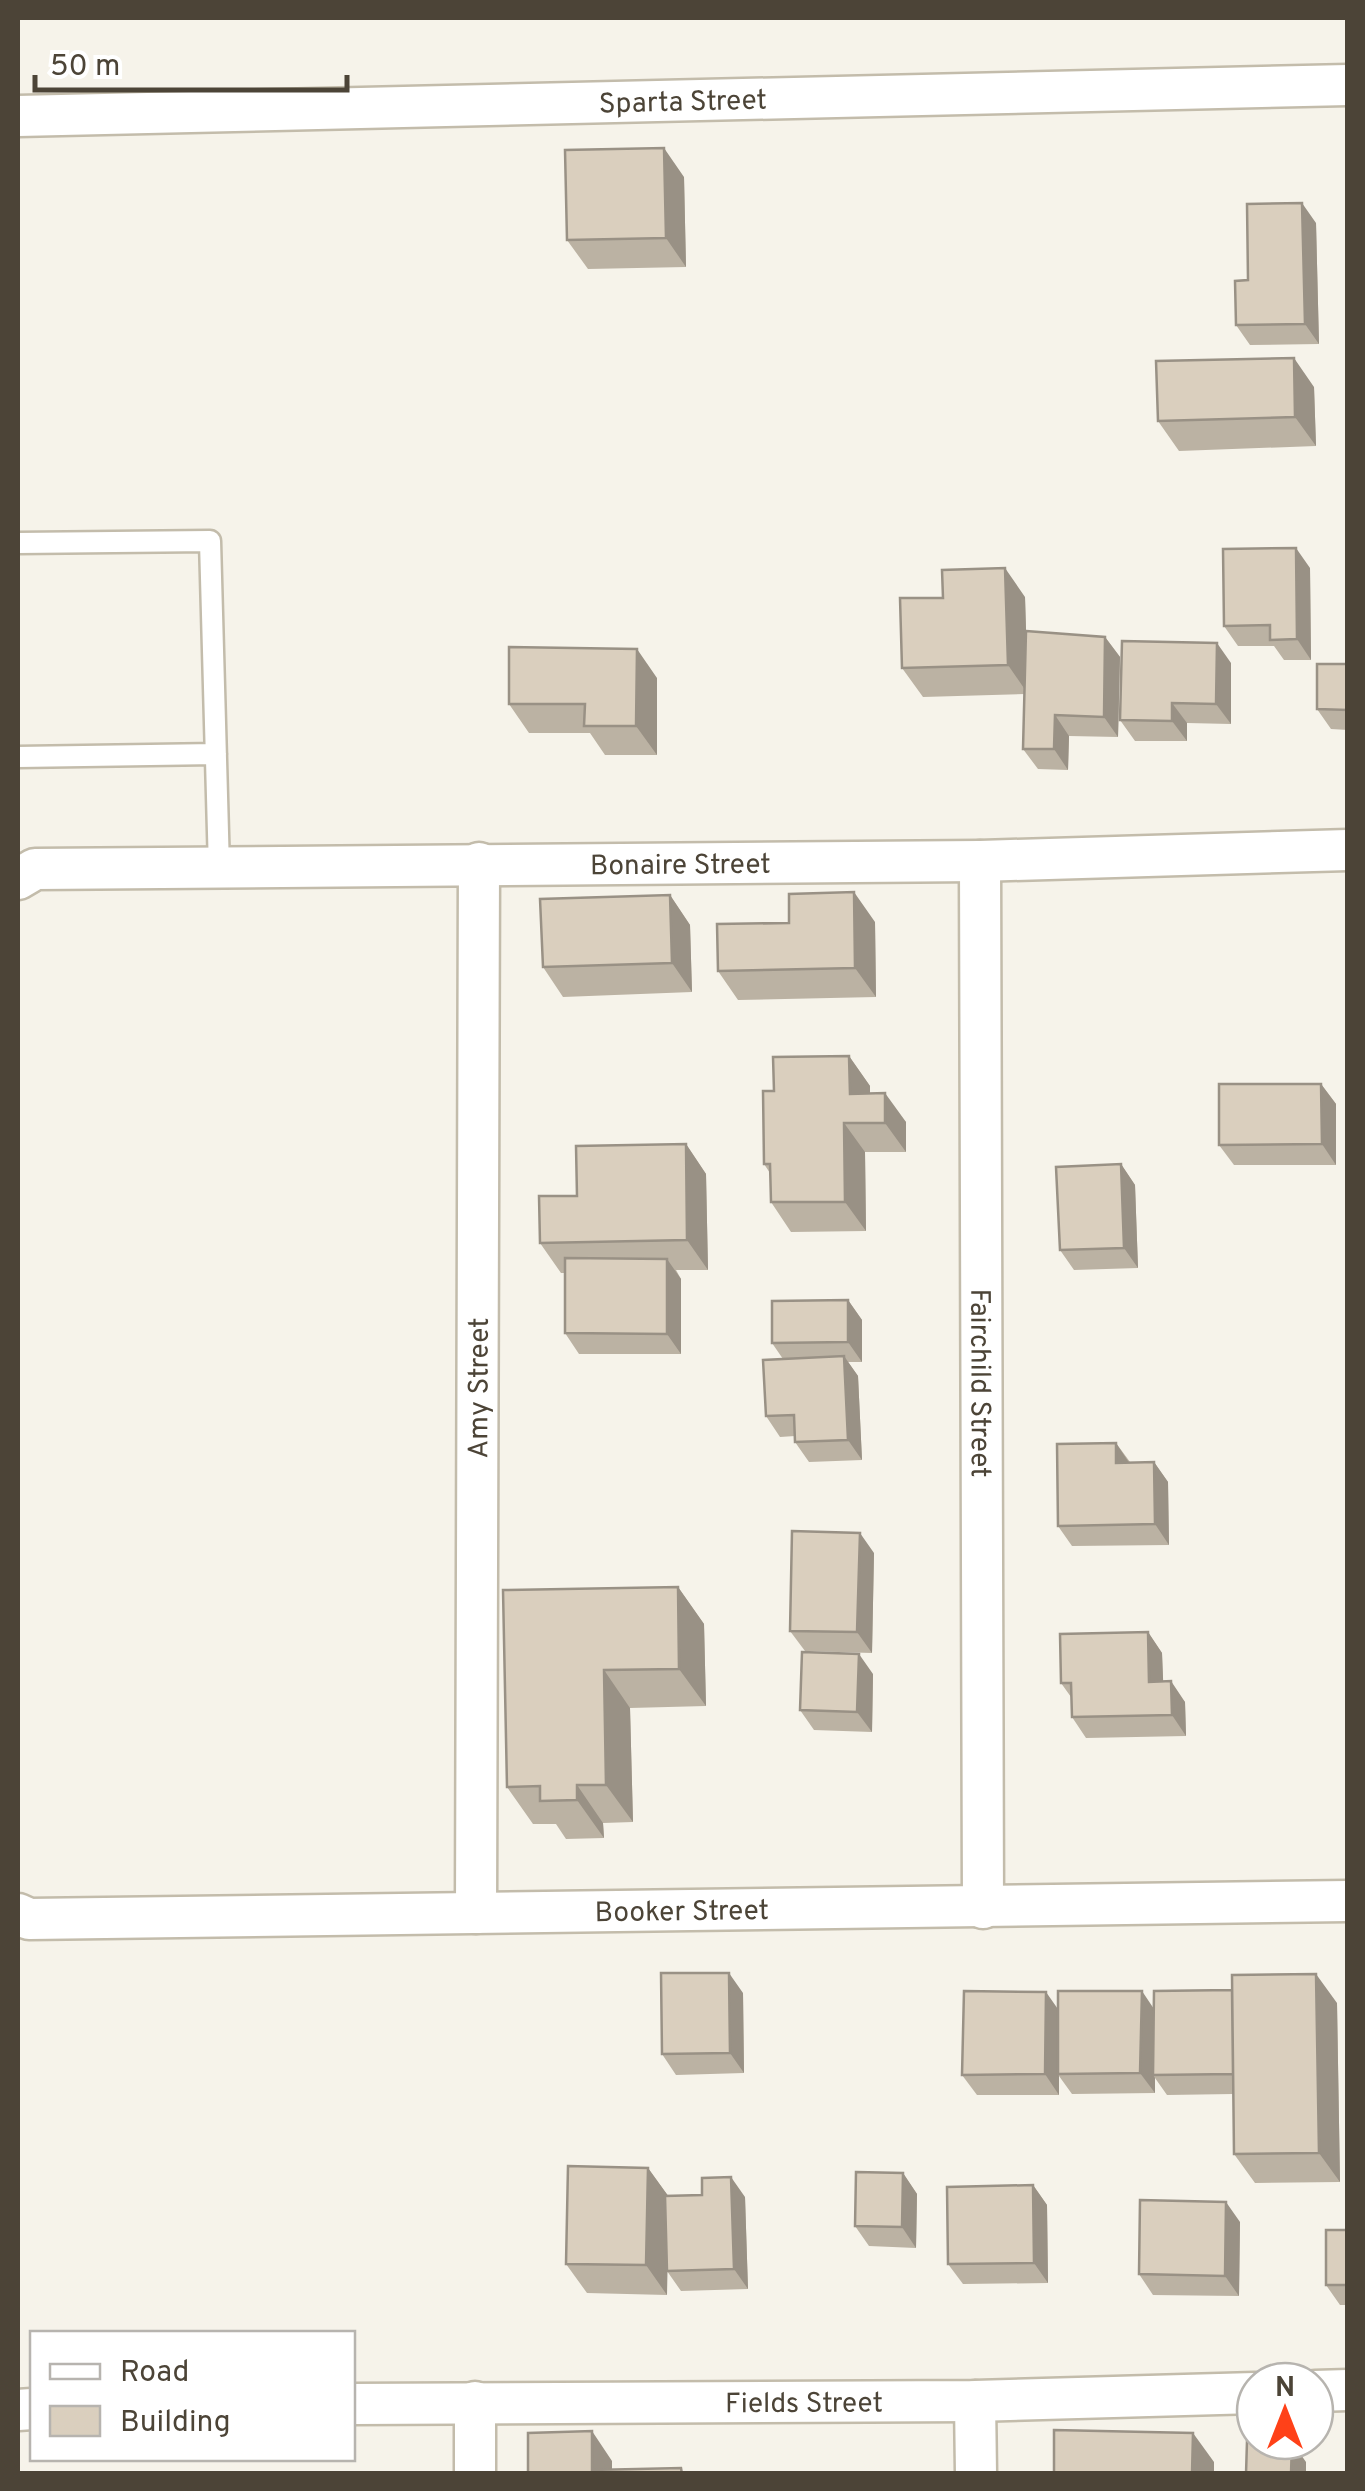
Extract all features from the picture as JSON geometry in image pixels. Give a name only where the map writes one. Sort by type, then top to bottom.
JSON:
[{"type":"street","name":"Sparta Street","points":[[18,116],[1348,85]]},
{"type":"street","name":"Bonaire Street","points":[[18,879],[35,868],[980,861],[1348,850]]},
{"type":"street","name":"Fairchild Street","points":[[980,861],[983,1908]]},
{"type":"street","name":"Amy Street","points":[[476,1914],[479,863]]},
{"type":"street","name":"Booker Street","points":[[18,1914],[29,1919],[1348,1900]]},
{"type":"street","name":"Fields Street","points":[[355,2404],[975,2401],[1235,2394]]},
{"type":"street","points":[[975,2401],[976,2474]]},
{"type":"street","points":[[475,2402],[475,2474]]},
{"type":"lane","points":[[18,543],[210,540],[218,868]]},
{"type":"lane","points":[[18,757],[216,754]]},
{"type":"building","points":[[664,148],[666,238],[567,240],[565,150]]},
{"type":"building","points":[[1302,203],[1305,324],[1236,325],[1235,281],[1248,280],[1247,204]]},
{"type":"building","points":[[1294,358],[1295,417],[1158,421],[1156,361]]},
{"type":"building","points":[[1296,548],[1297,639],[1270,640],[1270,625],[1224,626],[1223,549]]},
{"type":"building","points":[[1005,568],[1008,665],[902,668],[900,598],[943,598],[942,570]]},
{"type":"building","points":[[1026,631],[1105,637],[1104,717],[1055,715],[1054,749],[1023,749]]},
{"type":"building","points":[[1122,641],[1217,643],[1216,704],[1172,703],[1172,721],[1120,720]]},
{"type":"building","points":[[509,647],[637,649],[636,726],[584,726],[585,704],[509,704]]},
{"type":"building","points":[[1317,664],[1348,664],[1348,710],[1317,709]]},
{"type":"building","points":[[854,892],[855,968],[718,971],[717,924],[789,923],[789,894]]},
{"type":"building","points":[[670,895],[672,963],[543,967],[540,899]]},
{"type":"building","points":[[849,1056],[850,1094],[885,1093],[885,1123],[844,1123],[845,1202],[771,1202],[770,1164],[764,1164],[763,1091],[774,1091],[773,1057]]},
{"type":"building","points":[[1219,1084],[1321,1084],[1322,1144],[1219,1145]]},
{"type":"building","points":[[686,1144],[687,1240],[540,1243],[539,1196],[577,1196],[576,1146]]},
{"type":"building","points":[[1121,1164],[1124,1248],[1060,1250],[1056,1167]]},
{"type":"building","points":[[565,1258],[667,1259],[667,1334],[565,1333]]},
{"type":"building","points":[[848,1300],[848,1342],[772,1343],[772,1301]]},
{"type":"building","points":[[844,1356],[848,1440],[795,1442],[794,1415],[766,1416],[763,1360]]},
{"type":"building","points":[[1116,1443],[1116,1463],[1154,1462],[1155,1524],[1058,1526],[1057,1444]]},
{"type":"building","points":[[792,1531],[860,1533],[857,1632],[790,1631]]},
{"type":"building","points":[[678,1587],[679,1669],[604,1670],[606,1785],[577,1785],[577,1800],[540,1801],[540,1786],[507,1787],[503,1590]]},
{"type":"building","points":[[1148,1632],[1149,1682],[1171,1681],[1172,1715],[1072,1717],[1071,1683],[1061,1683],[1060,1634]]},
{"type":"building","points":[[802,1652],[859,1654],[857,1712],[800,1710]]},
{"type":"building","points":[[661,1973],[729,1973],[730,2053],[662,2054]]},
{"type":"building","points":[[1316,1974],[1319,2153],[1234,2154],[1232,1975]]},
{"type":"building","points":[[1232,1990],[1233,2074],[1153,2075],[1154,1991]]},
{"type":"building","points":[[964,1991],[1046,1992],[1045,2074],[962,2075]]},
{"type":"building","points":[[1058,1991],[1142,1991],[1140,2073],[1058,2074]]},
{"type":"building","points":[[568,2166],[648,2168],[646,2265],[566,2264]]},
{"type":"building","points":[[856,2172],[903,2173],[902,2227],[855,2226]]},
{"type":"building","points":[[731,2177],[734,2269],[667,2271],[665,2196],[702,2195],[702,2178]]},
{"type":"building","points":[[1033,2185],[1034,2263],[948,2264],[947,2187]]},
{"type":"building","points":[[1140,2200],[1226,2202],[1225,2276],[1139,2274]]},
{"type":"building","points":[[1326,2230],[1348,2230],[1348,2285],[1326,2285]]},
{"type":"building","points":[[1054,2430],[1193,2433],[1192,2474],[1054,2474]]},
{"type":"building","points":[[592,2431],[592,2470],[681,2468],[682,2474],[528,2474],[528,2433]]},
{"type":"building","points":[[1246,2461],[1291,2461],[1291,2474],[1246,2474]]}]
